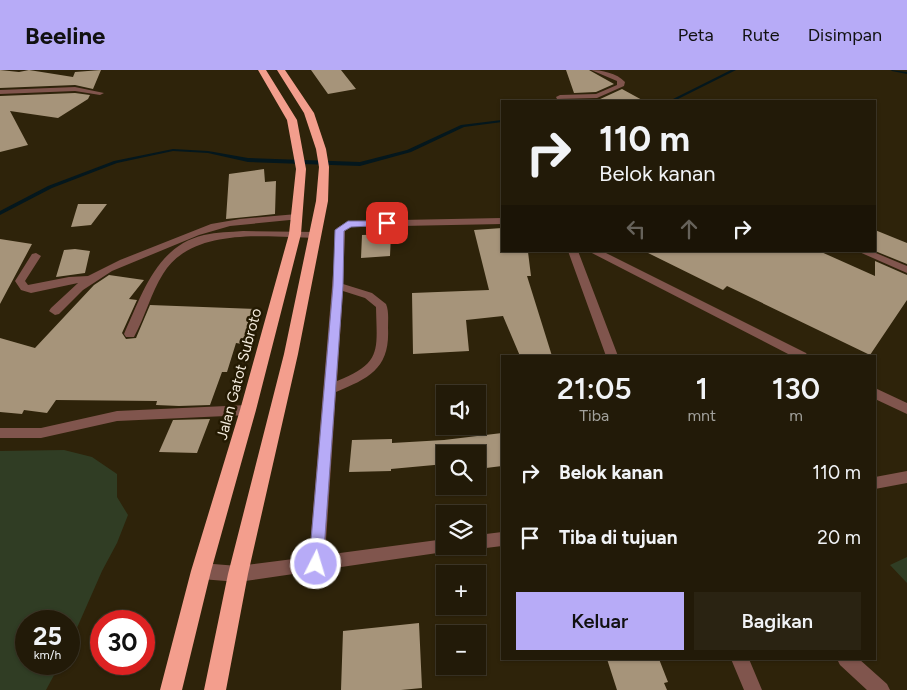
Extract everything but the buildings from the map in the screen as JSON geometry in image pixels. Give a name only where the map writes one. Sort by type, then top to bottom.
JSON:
[{"type":"highway","name":"Jalan Gatot Subroto","points":[[171,690],[200,571],[248,410],[295,234],[300,168],[292,120],[262,70]]},
{"type":"highway","points":[[215,690],[238,574],[291,354],[322,201],[324,167],[321,148],[308,112],[281,70]]},
{"type":"street","points":[[560,97],[597,96],[620,86],[621,82],[615,78],[594,70]]},
{"type":"street","points":[[0,92],[76,88],[100,93]]},
{"type":"street","points":[[55,311],[65,297],[114,266],[201,230],[236,222],[297,217]]},
{"type":"street","points":[[316,564],[338,286],[340,230],[344,225],[501,221]]},
{"type":"street","points":[[130,334],[158,272],[176,252],[205,238],[243,234],[316,235]]},
{"type":"street","points":[[573,252],[612,355]]},
{"type":"street","points":[[595,252],[800,355]]},
{"type":"street","points":[[864,252],[907,270]]},
{"type":"street","points":[[36,256],[20,281],[25,288],[43,287],[80,278],[91,279]]},
{"type":"street","points":[[330,389],[349,382],[364,373],[375,363],[382,348],[382,307],[379,301],[368,295],[338,286]]},
{"type":"street","points":[[876,394],[907,409]]},
{"type":"street","points":[[0,433],[41,433],[117,416],[248,410]]},
{"type":"street","points":[[876,483],[907,478]]},
{"type":"street","points":[[486,541],[501,538]]},
{"type":"street","points":[[200,571],[238,574],[436,547]]},
{"type":"street","points":[[740,660],[754,690]]},
{"type":"street","points":[[847,660],[882,690]]},
{"type":"green space","points":[[64,450],[92,457],[117,474],[117,497],[128,515],[117,543],[102,571],[80,621],[80,610],[15,610],[15,675],[54,675],[46,690],[0,690],[0,451]]},
{"type":"green space","points":[[907,557],[907,583],[890,565]]},
{"type":"waterway","points":[[673,100],[734,70]]},
{"type":"waterway","points":[[893,70],[907,73]]},
{"type":"waterway","points":[[0,213],[50,187],[116,162],[173,150],[208,152],[248,160],[360,164],[409,151],[463,126],[501,121]]},
{"type":"route","points":[[316,564],[338,286],[340,230],[344,225],[348,224],[387,223]]}]
